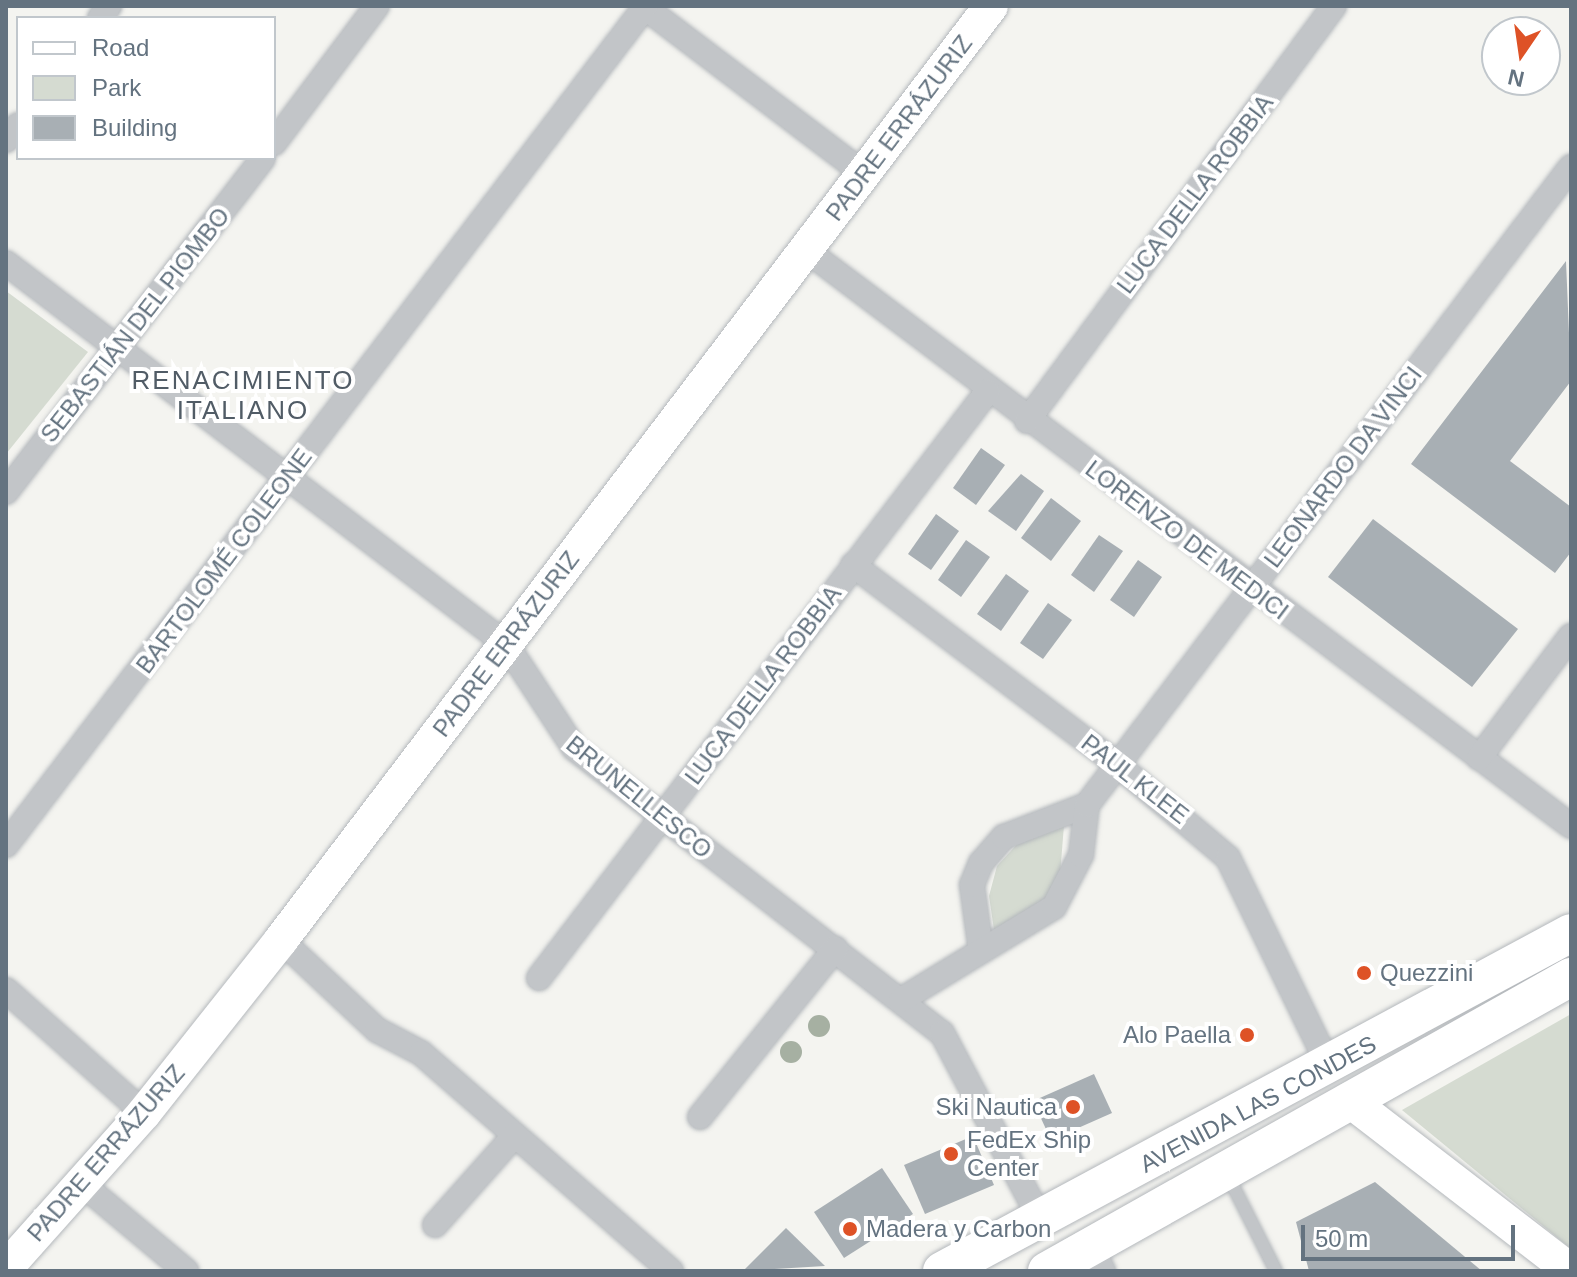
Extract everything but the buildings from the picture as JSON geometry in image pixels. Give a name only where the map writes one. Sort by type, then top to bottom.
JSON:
[{"type":"main road","name":"AVENIDA LAS CONDES","points":[[942,1271],[1329,1066],[1571,933]]},
{"type":"main road","name":"AVENIDA LAS CONDES","points":[[1047,1271],[1097,1260],[1226,1171],[1571,977]]},
{"type":"street","points":[[276,140],[377,6]]},
{"type":"street","name":"PADRE ERRÁZURIZ","points":[[6,1268],[144,1113],[281,940],[991,6]]},
{"type":"street","name":"LUCA DELLA ROBBIA","points":[[1027,421],[1334,6]]},
{"type":"street","points":[[655,10],[863,173]]},
{"type":"street","name":"BARTOLOMÉ COLEONE","points":[[6,845],[288,477],[655,10]]},
{"type":"street","name":"SEBASTIÁN DEL PIOMBO","points":[[6,492],[261,160]]},
{"type":"street","name":"LEONARDO DA VINCI","points":[[1087,805],[1571,167]]},
{"type":"street","name":"LORENZO DE MEDICI","points":[[806,250],[987,392],[1571,826]]},
{"type":"street","name":"BRUNELLESCO","points":[[6,263],[506,644],[557,731],[663,818],[942,1033],[1041,1220]]},
{"type":"street","name":"LUCA DELLA ROBBIA","points":[[539,978],[987,392]]},
{"type":"street","name":"PAUL KLEE","points":[[853,565],[1118,765],[1228,858],[1329,1066]]},
{"type":"street","points":[[1479,758],[1571,636]]},
{"type":"street","points":[[901,1000],[1054,907],[1081,855],[1087,805],[1004,837],[981,863],[972,885],[981,951]]},
{"type":"street","points":[[281,940],[377,1030],[421,1053],[671,1271]]},
{"type":"street","points":[[700,1117],[835,949]]},
{"type":"street","points":[[6,990],[144,1113]]},
{"type":"street","points":[[1349,1100],[1571,1271]]},
{"type":"street","points":[[435,1225],[515,1135]]},
{"type":"street","points":[[82,1184],[186,1271]]},
{"type":"lane","points":[[1226,1171],[1276,1271]]},
{"type":"green space","points":[[6,291],[88,352],[6,454]]},
{"type":"green space","points":[[1064,825],[1060,875],[1050,896],[994,930],[989,896],[997,866],[1021,840]]},
{"type":"green space","points":[[1571,1014],[1571,1249],[1402,1110]]},
{"type":"place","name":"Quezzini","points":[[1364,973]]},
{"type":"place","name":"Alo Paella","points":[[1247,1035]]},
{"type":"place","name":"Ski Nautica","points":[[1073,1107]]},
{"type":"place","name":"FedEx Ship Center","points":[[951,1154]]},
{"type":"place","name":"Madera y Carbon","points":[[850,1229]]},
{"type":"district","name":"RENACIMIENTO ITALIANO","points":[[243,396]]}]
